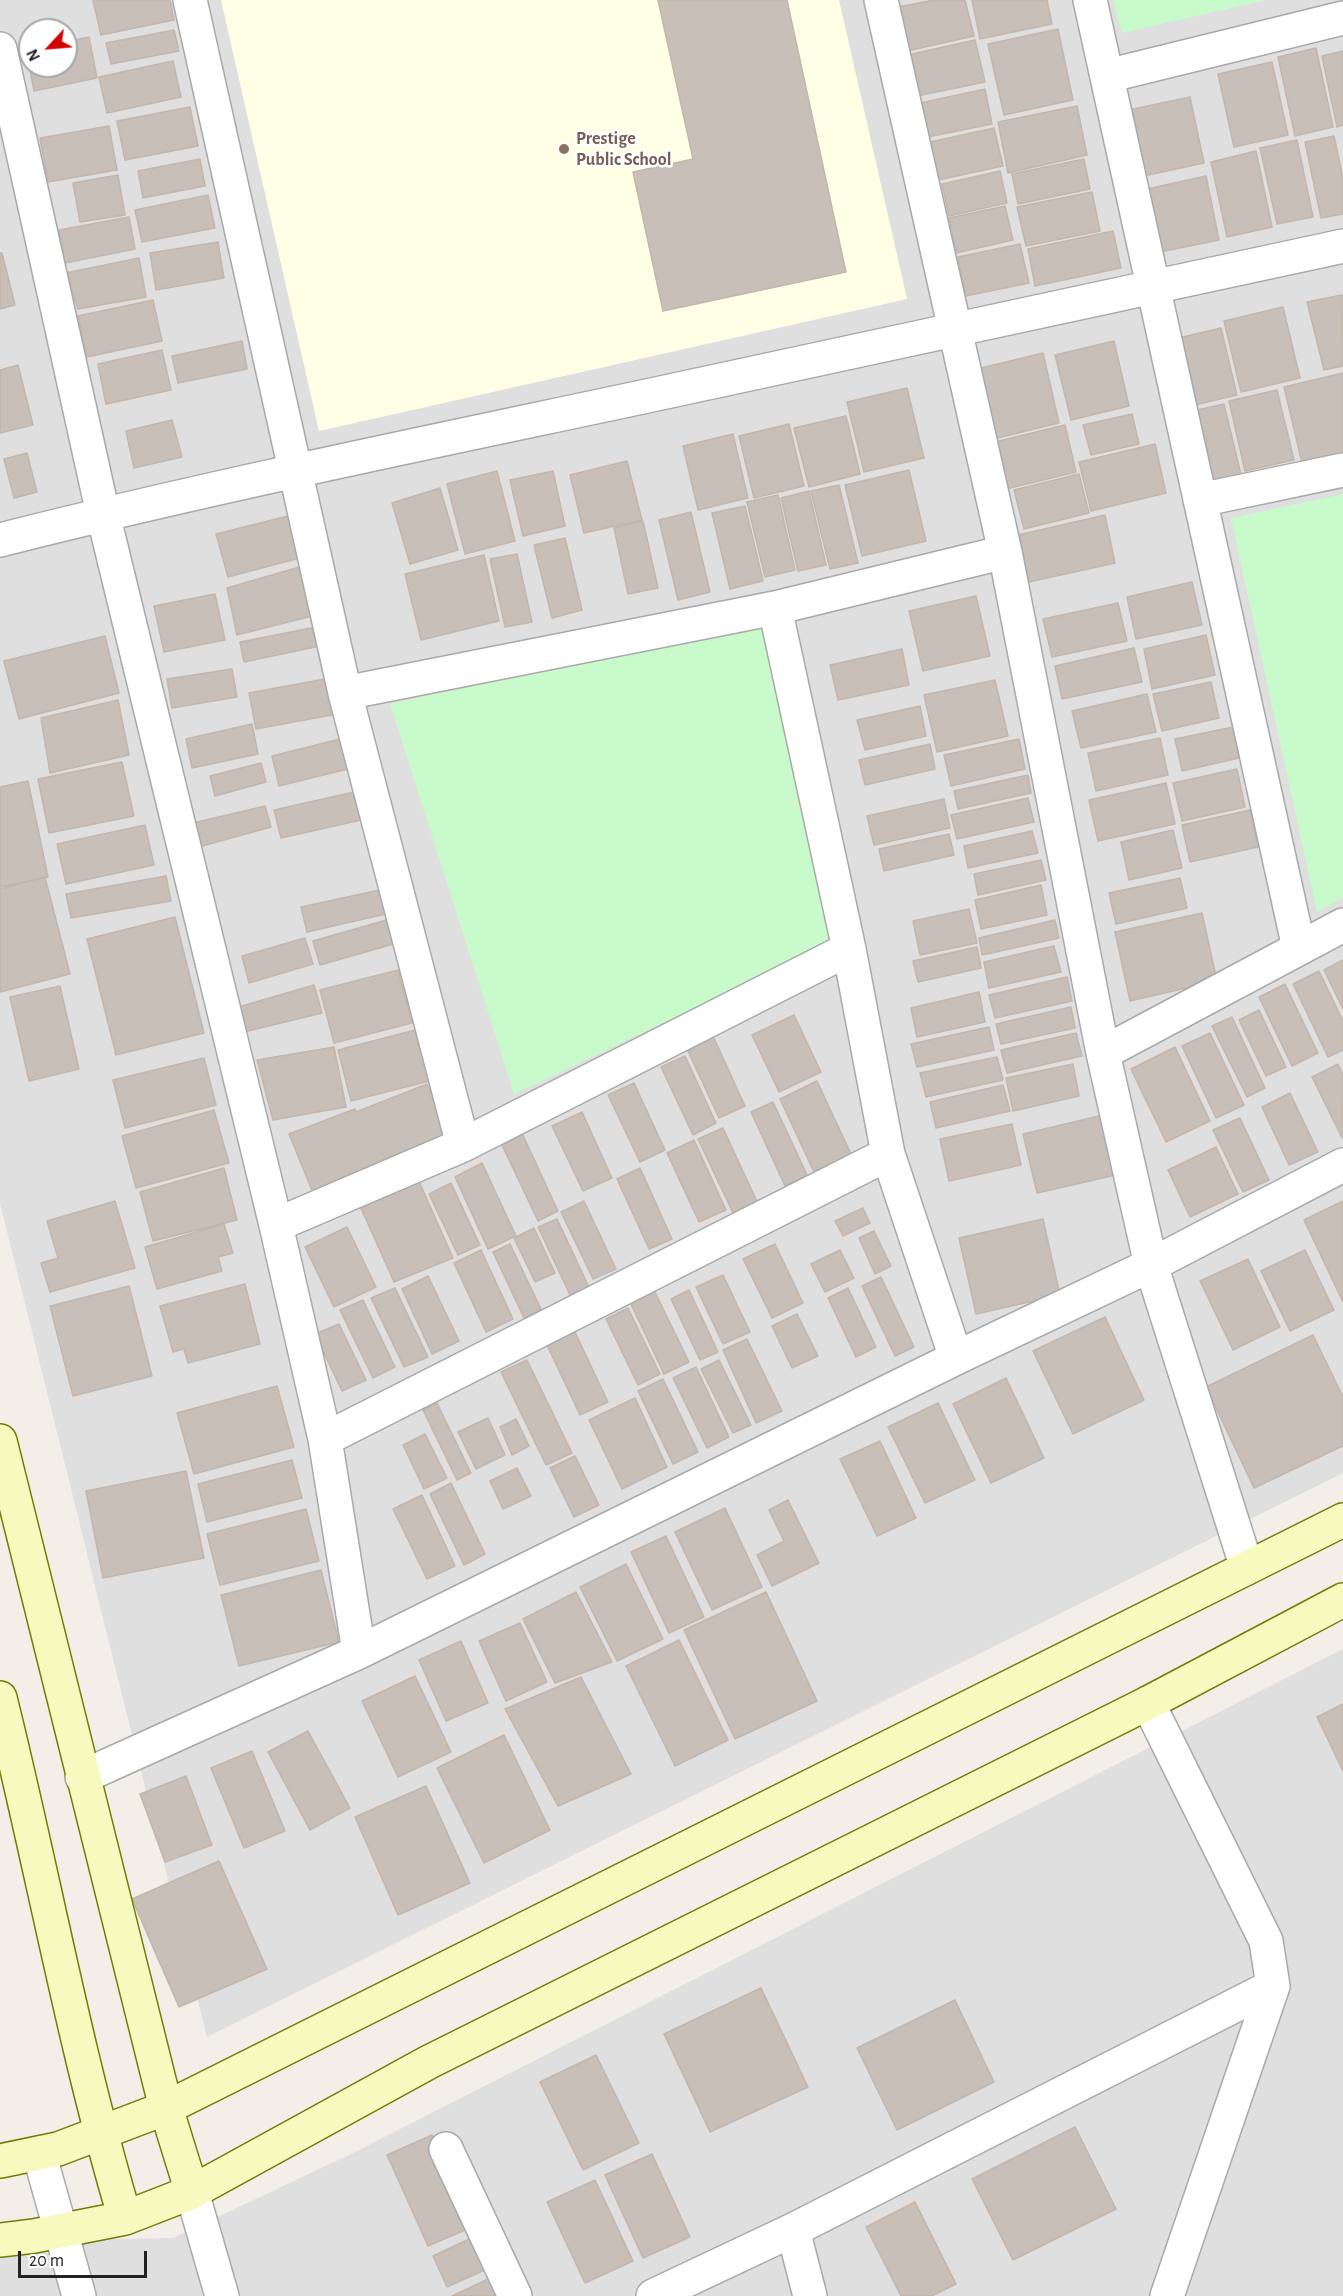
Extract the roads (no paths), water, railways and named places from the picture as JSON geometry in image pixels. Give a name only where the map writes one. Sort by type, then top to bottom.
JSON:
[{"type":"main road","points":[[0,1441],[166,2108],[192,2192]]},
{"type":"main road","points":[[0,2161],[39,2153],[100,2134],[166,2108],[1343,1520]]},
{"type":"main road","points":[[0,2240],[34,2236],[125,2218],[192,2192],[429,2062],[1148,1703],[1343,1600]]},
{"type":"main road","points":[[0,1698],[100,2134],[125,2218]]},
{"type":"street","points":[[190,0],[345,693],[463,1145]]},
{"type":"street","points":[[881,0],[1005,552],[1103,1053],[1151,1265],[1247,1568]]},
{"type":"street","points":[[1090,0],[1299,948]]},
{"type":"street","points":[[1107,76],[1343,18]]},
{"type":"street","points":[[0,49],[103,514],[276,1225],[325,1439],[359,1652]]},
{"type":"street","points":[[0,540],[294,470],[955,331],[1343,246]]},
{"type":"street","points":[[1200,500],[1343,470]]},
{"type":"street","points":[[345,693],[775,608],[1005,552]]},
{"type":"street","points":[[775,608],[849,949],[888,1154],[956,1358]]},
{"type":"street","points":[[1103,1053],[1343,924]]},
{"type":"street","points":[[276,1225],[463,1145],[849,949]]},
{"type":"street","points":[[325,1439],[888,1154]]},
{"type":"street","points":[[82,1777],[359,1652],[956,1358],[1151,1265],[1343,1165]]},
{"type":"street","points":[[1148,1703],[1266,1941],[1273,1986],[1167,2296]]},
{"type":"street","points":[[653,2296],[793,2230],[1273,1986]]},
{"type":"street","points":[[446,2150],[515,2296]]},
{"type":"street","points":[[39,2153],[80,2296]]},
{"type":"street","points":[[192,2192],[222,2296]]},
{"type":"street","points":[[793,2230],[810,2296]]},
{"type":"place","name":"Prestige Public School","points":[[564,149]]}]
